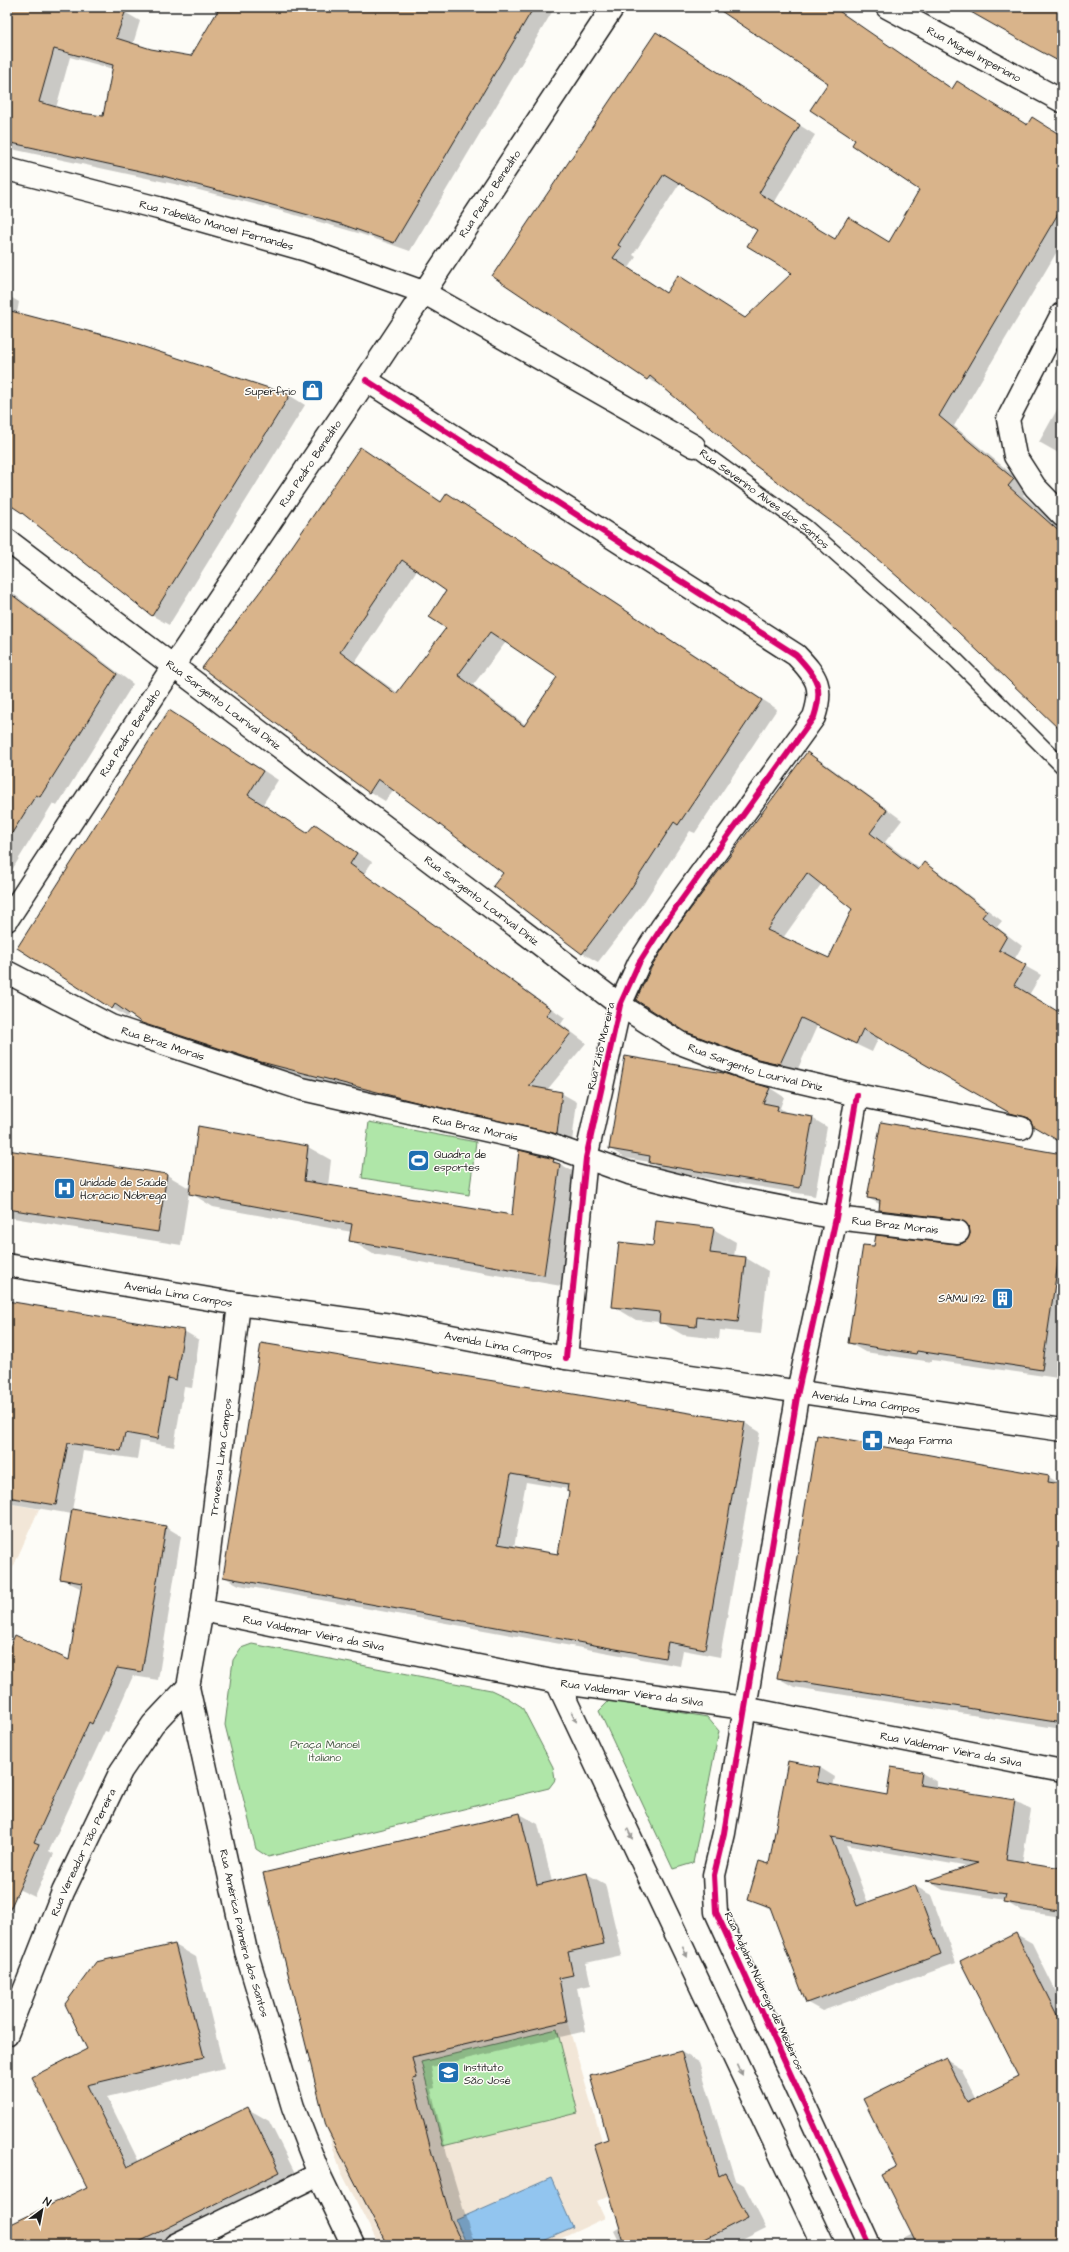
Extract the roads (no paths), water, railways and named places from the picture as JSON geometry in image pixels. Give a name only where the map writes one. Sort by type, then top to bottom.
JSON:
[{"type":"street","name":"Rua Pedro Benedito","points":[[7,920],[174,665],[366,380],[422,292],[613,7]]},
{"type":"street","name":"Rua Miguel Imperiano","points":[[887,7],[1062,102]]},
{"type":"street","name":"Rua Tabelião Manoel Fernandes","points":[[7,169],[158,208],[306,250],[422,292]]},
{"type":"street","name":"Rua Severino Alves dos Santos","points":[[422,292],[694,446]]},
{"type":"street","points":[[1062,314],[1008,418],[1015,456],[1035,487],[1062,514]]},
{"type":"street","name":"Rua Zito Moreira","points":[[366,380],[796,655],[811,670],[817,684],[820,699],[814,717],[797,743],[662,927],[639,963],[620,1005],[586,1158],[566,1358]]},
{"type":"street","name":"Rua Sargento Lourival Diniz","points":[[7,540],[174,665],[620,1005],[680,1043],[754,1071],[857,1095],[1021,1128]]},
{"type":"street","name":"Rua Braz Morais","points":[[7,972],[111,1026],[302,1088],[548,1144],[629,1173],[705,1192],[836,1218],[958,1232]]},
{"type":"street","name":"Rua Adjalma Nóbrega de Medeiros","points":[[857,1095],[836,1218],[798,1391],[724,1833],[714,1875],[716,1912],[869,2245]]},
{"type":"street","name":"Avenida Lima Campos","points":[[7,1265],[239,1304],[398,1326],[566,1358],[1062,1430]]},
{"type":"street","name":"Travessa Lima Campos","points":[[202,1610],[239,1304]]},
{"type":"street","name":"Rua Valdemar Vieira da Silva","points":[[202,1610],[557,1682],[744,1708],[1057,1771]]},
{"type":"street","name":"Rua América Palmeira dos Santos","points":[[202,1610],[188,1687],[246,1951],[293,2107],[319,2174],[353,2245]]},
{"type":"street","points":[[557,1682],[823,2245]]},
{"type":"street","name":"Rua Vereador Tião Pereira","points":[[7,2034],[12,2006],[63,1892],[121,1771],[153,1724],[188,1687]]},
{"type":"street","points":[[1057,1771],[1062,1789]]},
{"type":"street","points":[[175,2245],[319,2174]]},
{"type":"lane","name":"Rua Severino Alves dos Santos","points":[[694,446],[807,528],[956,660],[1062,766]]},
{"type":"water","points":[[551,2178],[573,2228],[534,2245],[467,2245],[456,2220]]},
{"type":"place","name":"Superfrio","points":[[312,391]]},
{"type":"place","name":"Quadra de esportes","points":[[419,1160]]},
{"type":"place","name":"Unidade de Saúde Horácio Nóbrega","points":[[65,1188]]},
{"type":"place","name":"SAMU 192","points":[[1002,1298]]},
{"type":"place","name":"Mega Farma","points":[[872,1440]]},
{"type":"place","name":"Instituto São José","points":[[448,2073]]},
{"type":"park label","name":"Praça Manoel Italiano","points":[[325,1750]]}]
